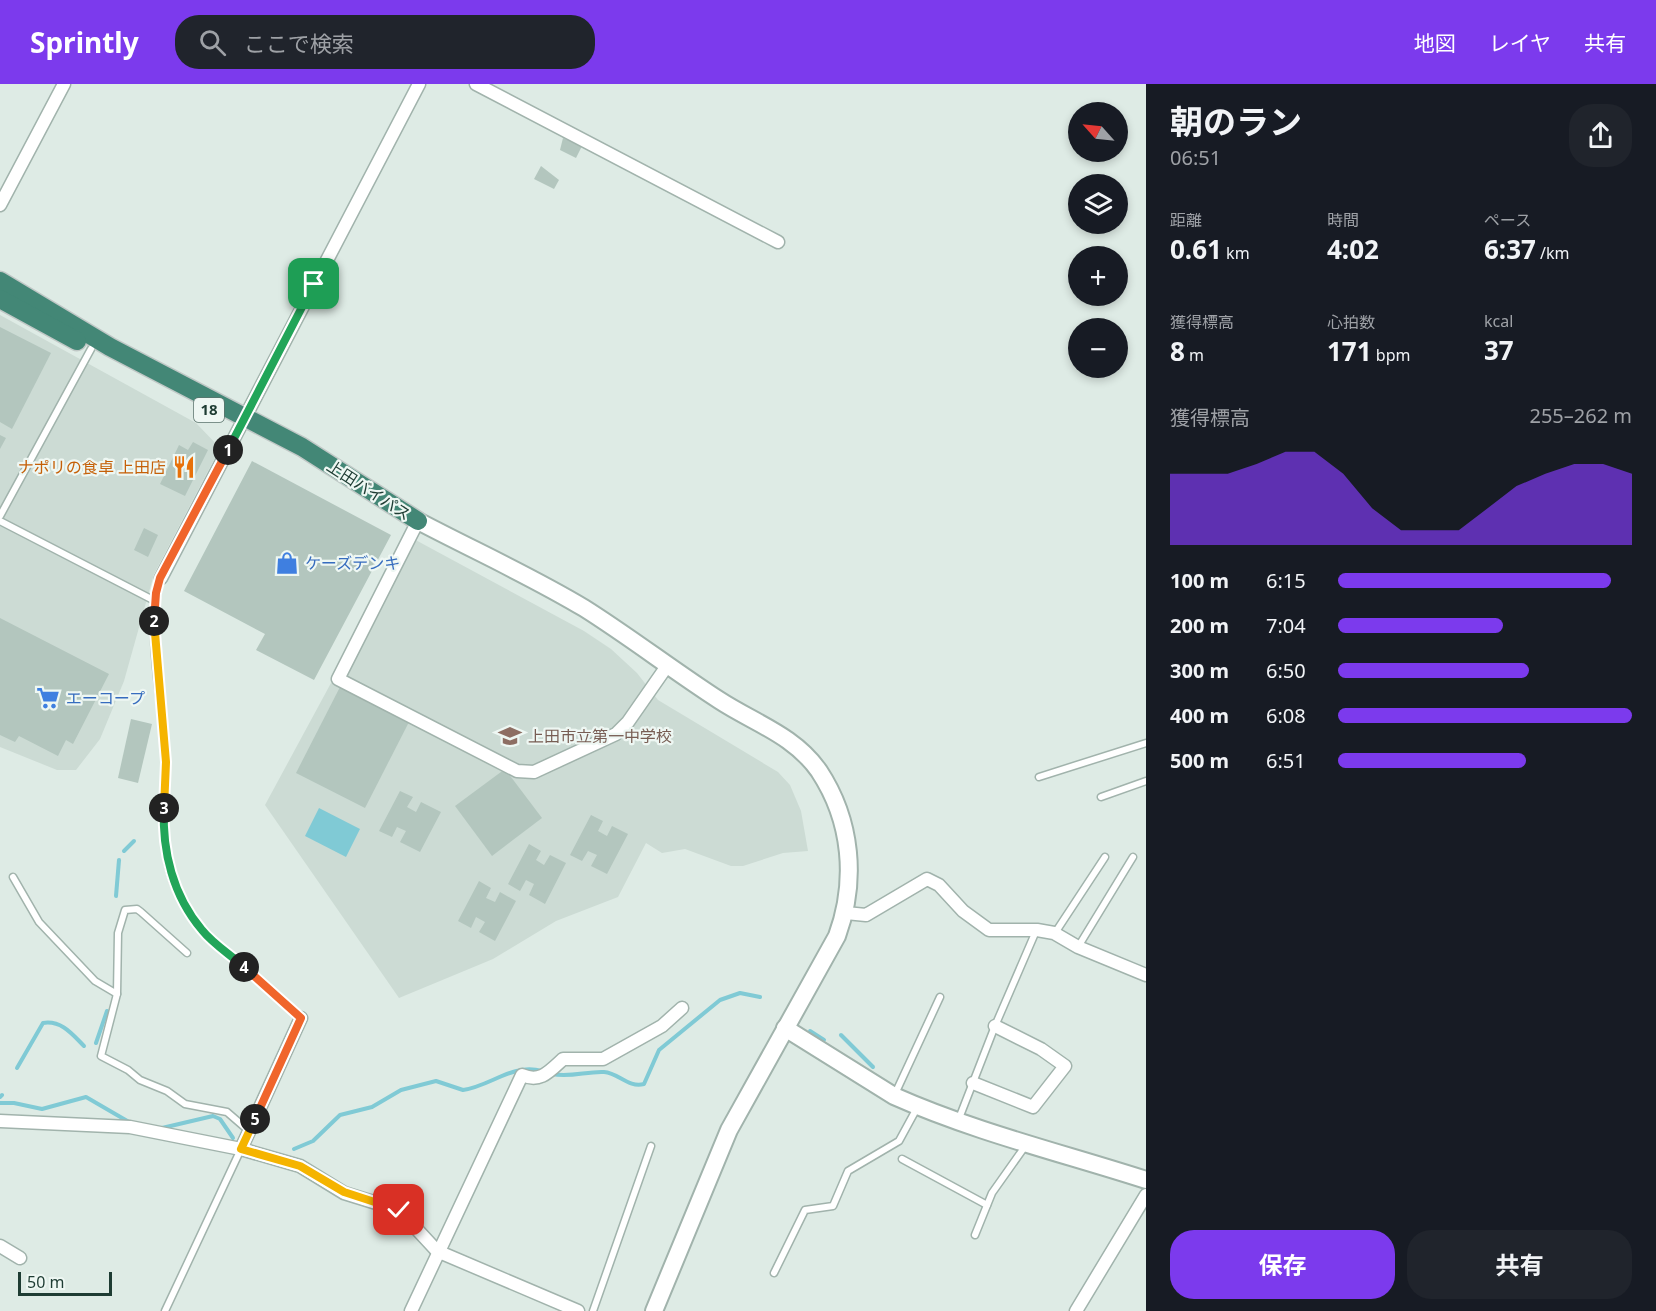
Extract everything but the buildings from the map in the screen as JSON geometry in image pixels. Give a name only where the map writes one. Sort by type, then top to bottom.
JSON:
[{"type":"highway","name":"上田バイパス","points":[[0,281],[110,347],[418,521]]},
{"type":"highway","name":"上田バイパス","points":[[0,299],[92,349],[242,422]]},
{"type":"street","points":[[0,205],[64,84]]},
{"type":"street","points":[[160,578],[420,84]]},
{"type":"street","points":[[476,84],[778,242]]},
{"type":"street","points":[[654,1311],[729,1130],[827,958],[846,913],[849,878],[848,841],[834,801],[818,770],[799,749],[779,733],[729,707],[584,609],[418,521],[338,679],[517,771],[534,772],[616,734],[628,722],[667,666]]},
{"type":"street","points":[[846,913],[866,915],[927,879],[939,885],[963,911],[989,930],[1037,930],[1054,933],[1078,947],[1146,975]]},
{"type":"street","points":[[413,1310],[437,1251],[522,1075],[532,1079],[544,1076],[563,1059],[603,1059],[619,1047],[638,1041],[662,1026],[682,1008]]},
{"type":"street","points":[[241,1149],[301,1018]]},
{"type":"street","points":[[973,1083],[1033,1107],[1065,1066],[1041,1049],[995,1026]]},
{"type":"street","points":[[785,1029],[894,1096],[918,1107],[958,1122],[1146,1180]]},
{"type":"street","points":[[0,1121],[130,1127],[241,1149],[300,1166],[344,1192],[399,1210],[437,1251],[578,1311]]},
{"type":"street","points":[[1079,1310],[1146,1195]]},
{"type":"street","points":[[0,1246],[20,1258]]},
{"type":"lane","points":[[0,516],[92,349]]},
{"type":"lane","points":[[0,521],[155,602]]},
{"type":"lane","points":[[160,578],[155,602],[166,762],[163,837],[177,892],[202,931],[301,1018]]},
{"type":"lane","points":[[1039,777],[1146,743]]},
{"type":"lane","points":[[1101,797],[1146,781]]},
{"type":"lane","points":[[1054,933],[1105,857]]},
{"type":"lane","points":[[1078,947],[1133,857]]},
{"type":"lane","points":[[13,877],[39,922],[94,981],[117,994]]},
{"type":"lane","points":[[187,953],[137,909],[126,909],[118,933],[117,994],[101,1054],[102,1058],[125,1068],[142,1081],[167,1091],[185,1104],[227,1112],[249,1131]]},
{"type":"lane","points":[[958,1122],[995,1026],[1037,930]]},
{"type":"lane","points":[[894,1096],[940,997]]},
{"type":"lane","points":[[774,1273],[805,1210],[833,1206],[848,1171],[898,1141],[918,1107]]},
{"type":"lane","points":[[975,1235],[992,1193],[1027,1144]]},
{"type":"lane","points":[[593,1311],[651,1146]]},
{"type":"lane","points":[[165,1311],[241,1149]]},
{"type":"lane","points":[[902,1159],[987,1205]]},
{"type":"shaded area","points":[[0,315],[196,423],[220,448],[154,574],[124,681],[100,739],[76,770],[57,770],[0,747]]},
{"type":"shaded area","name":"上田市立第一中学校","points":[[410,537],[584,631],[611,649],[637,673],[658,700],[778,772],[790,785],[801,811],[808,851],[783,853],[743,866],[731,866],[685,849],[662,853],[646,843],[618,897],[556,921],[493,959],[399,998],[265,805]]},
{"type":"water","points":[[319,808],[360,829],[346,857],[305,836]]},
{"type":"waterway","points":[[124,851],[134,841]]},
{"type":"waterway","points":[[116,896],[119,860]]},
{"type":"waterway","points":[[552,1074],[604,1072],[633,1084],[644,1084],[659,1050],[720,1000],[740,993],[760,997]]},
{"type":"waterway","points":[[96,1043],[107,1011]]},
{"type":"waterway","points":[[17,1068],[43,1023],[61,1026],[84,1046]]},
{"type":"waterway","points":[[810,1031],[824,1040]]},
{"type":"waterway","points":[[841,1035],[873,1067]]},
{"type":"waterway","points":[[294,1149],[313,1141],[340,1115],[372,1107],[401,1090],[436,1081],[463,1090],[511,1072],[531,1069],[542,1071]]},
{"type":"waterway","points":[[0,1103],[14,1103],[42,1109],[86,1097],[129,1122]]},
{"type":"waterway","points":[[162,1128],[213,1116],[220,1119],[233,1138]]},
{"type":"place","name":"ナポリの食卓 上田店","points":[[184,467]]},
{"type":"place","name":"ケーズデンキ","points":[[287,563]]},
{"type":"place","name":"エーコープ","points":[[48,698]]},
{"type":"place","name":"上田市立第一中学校","points":[[510,736]]},
{"type":"route","points":[[314,284],[160,578],[154,615],[166,762],[163,837],[177,892],[202,931],[301,1018],[241,1149],[300,1166],[344,1192],[399,1210]]}]
